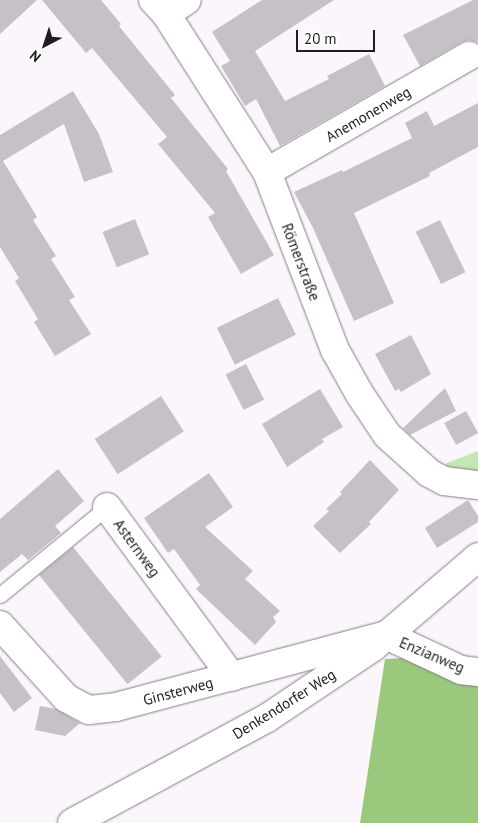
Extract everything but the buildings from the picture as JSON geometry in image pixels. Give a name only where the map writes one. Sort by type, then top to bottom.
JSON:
[{"type":"street","name":"Römerstraße","points":[[169,5],[267,172],[334,350],[359,393],[387,435],[429,473],[444,481],[478,485]]},
{"type":"street","name":"Anemonenweg","points":[[267,172],[469,56]]},
{"type":"street","name":"Asternweg","points":[[107,507],[232,677]]},
{"type":"street","name":"Denkendorfer Weg","points":[[72,823],[267,718],[386,635],[478,556]]},
{"type":"street","name":"Ginsterweg","points":[[0,625],[66,698],[89,710],[116,707],[386,635]]},
{"type":"street","name":"Enzianweg","points":[[386,635],[461,670],[478,672]]},
{"type":"lane","name":"Asternweg","points":[[0,595],[107,507]]},
{"type":"green space","points":[[478,451],[478,471],[448,473],[445,467],[447,463]]},
{"type":"green space","points":[[419,657],[478,683],[478,823],[360,823],[385,659]]}]
